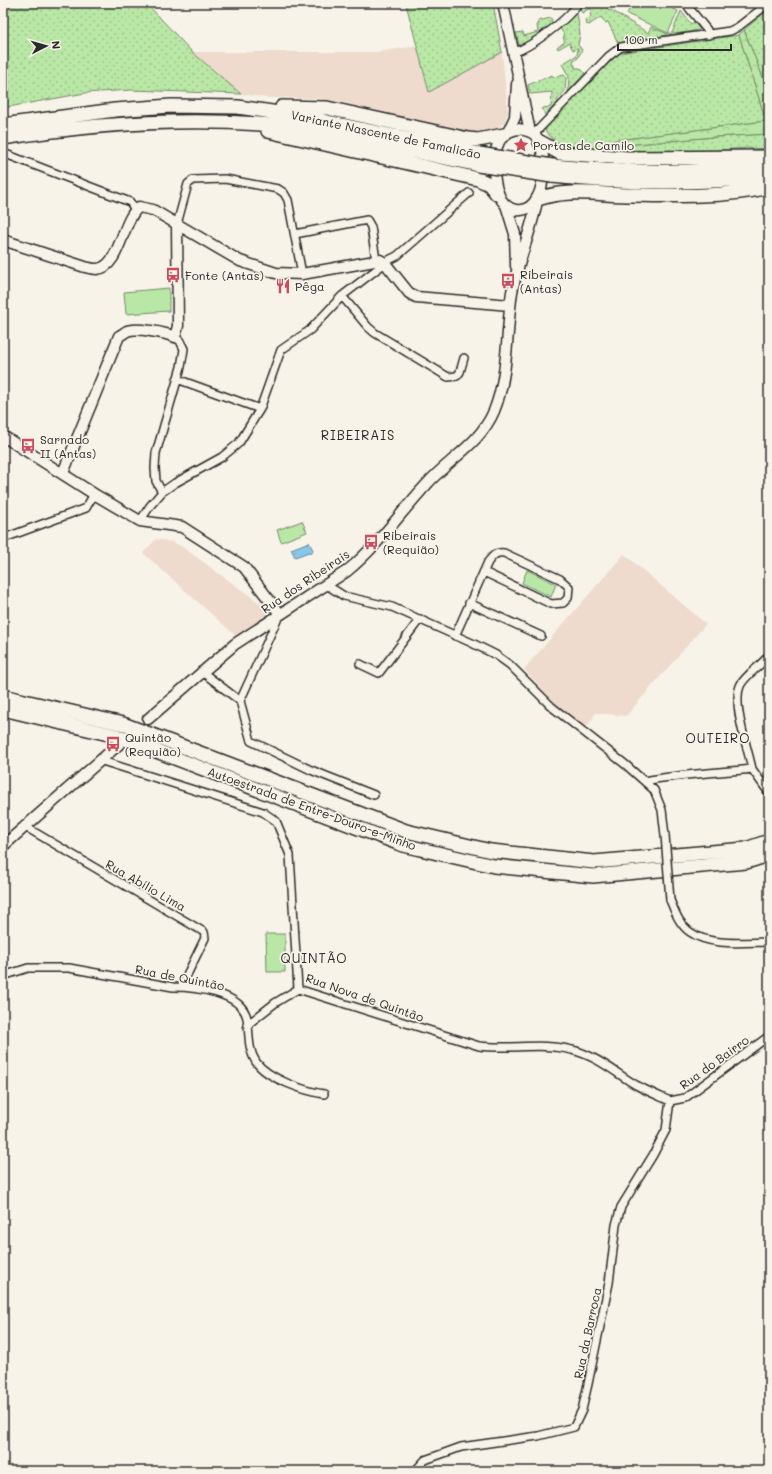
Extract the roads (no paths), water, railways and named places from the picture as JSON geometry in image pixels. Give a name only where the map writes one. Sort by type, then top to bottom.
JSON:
[{"type":"highway","name":"Variante Nascente de Famalicão","points":[[3,125],[114,110],[192,106],[258,109],[299,116],[478,160]]},
{"type":"highway","points":[[258,109],[286,106],[318,107],[468,139],[478,140],[506,134]]},
{"type":"highway","name":"Variante Nascente de Famalicão","points":[[3,138],[78,127],[140,122],[223,122],[296,127],[478,160],[552,171],[611,182],[672,183],[769,177]]},
{"type":"highway","points":[[223,122],[478,179],[489,184],[498,194]]},
{"type":"highway","points":[[535,136],[560,152],[620,157],[769,157]]},
{"type":"highway","name":"Variante Nascente de Famalicão","points":[[552,171],[672,172],[736,169],[769,164]]},
{"type":"highway","points":[[537,200],[568,192],[631,195],[687,195],[731,193],[769,187]]},
{"type":"highway","name":"Autoestrada de Entre-Douro-e-Minho","points":[[3,696],[123,724],[406,831],[492,852],[594,862],[746,849],[769,841]]},
{"type":"highway","name":"Autoestrada de Entre-Douro-e-Minho","points":[[3,709],[117,736],[403,845],[494,866],[593,876],[746,862],[769,855]]},
{"type":"main road","points":[[503,3],[518,76],[535,136],[542,149],[542,185],[516,272]]},
{"type":"main road","points":[[516,272],[515,234],[506,205],[498,194],[495,182],[496,151],[500,141],[506,134],[515,117],[518,76]]},
{"type":"main road","points":[[506,134],[518,129],[535,136]]},
{"type":"main road","points":[[506,205],[517,210],[524,209],[537,200]]},
{"type":"main road","points":[[3,240],[85,267],[98,269],[109,263],[116,252],[131,215],[139,207],[153,210],[240,262],[276,274],[302,274],[380,261],[409,293],[416,296],[510,305]]},
{"type":"main road","points":[[62,473],[120,336],[127,330],[136,329],[167,334],[175,337],[178,326],[177,224]]},
{"type":"main road","name":"Rua dos Ribeirais","points":[[148,719],[201,671],[234,644],[347,571],[366,555],[426,484],[481,434],[494,412],[502,382],[510,305],[516,272]]},
{"type":"main road","points":[[3,436],[94,494],[140,521],[182,527],[244,566],[280,614]]},
{"type":"main road","points":[[3,846],[119,744]]},
{"type":"street","points":[[514,52],[525,48],[560,22],[578,3]]},
{"type":"street","points":[[685,3],[707,30],[708,35]]},
{"type":"street","points":[[535,136],[615,50],[625,46],[708,35],[735,29],[760,6],[769,3]]},
{"type":"street","points":[[3,153],[130,202],[135,210]]},
{"type":"street","points":[[177,224],[188,184],[193,180],[199,178],[225,179],[278,189],[284,193],[288,200],[302,274]]},
{"type":"street","points":[[140,521],[162,492],[175,483],[222,457],[242,439],[260,409],[281,350],[310,330],[342,296],[380,261],[397,256],[469,193]]},
{"type":"street","points":[[295,234],[367,220],[370,223],[380,261]]},
{"type":"street","points":[[342,296],[368,327],[448,377],[457,376],[460,372],[464,358]]},
{"type":"street","points":[[162,492],[156,481],[156,453],[184,349],[180,341],[175,337]]},
{"type":"street","points":[[177,379],[260,409]]},
{"type":"street","points":[[4,537],[86,508],[94,494]]},
{"type":"street","points":[[455,636],[484,572],[494,555],[498,552],[504,553],[565,582],[569,587],[569,593],[563,603],[551,604],[484,572]]},
{"type":"street","points":[[325,584],[344,596],[392,607],[420,619],[496,655],[510,665],[552,707],[645,781],[654,790],[662,810],[670,900],[678,919],[689,932],[705,939],[724,942],[769,942]]},
{"type":"street","points":[[469,603],[541,636]]},
{"type":"street","points":[[240,702],[280,614]]},
{"type":"street","points":[[360,664],[379,673],[420,619]]},
{"type":"street","points":[[769,655],[740,685],[738,700],[741,726],[752,769],[769,793]]},
{"type":"street","points":[[201,671],[240,702],[251,741],[311,770],[374,795]]},
{"type":"street","name":"Rua Nova de Quintão","points":[[99,760],[263,812],[276,821],[290,855],[298,989],[479,1046],[494,1048],[539,1046],[572,1050],[587,1055],[638,1086],[670,1101]]},
{"type":"street","points":[[645,781],[677,776],[713,774],[752,769]]},
{"type":"street","name":"Rua Abílio Lima","points":[[24,826],[204,932],[205,938],[181,987]]},
{"type":"street","name":"Rua de Quintão","points":[[3,976],[28,968],[69,968],[172,988],[181,987],[224,995],[236,1001],[243,1008],[246,1017],[249,1045],[256,1063],[276,1078],[307,1090],[324,1094]]},
{"type":"street","points":[[247,1025],[275,1003],[298,989]]},
{"type":"street","name":"Rua do Bairro","points":[[670,1101],[685,1098],[769,1036]]},
{"type":"street","name":"Rua da Barroca","points":[[415,1471],[425,1460],[461,1446],[538,1436],[574,1427],[582,1410],[588,1384],[609,1283],[616,1225],[621,1207],[653,1155],[666,1130],[670,1101]]},
{"type":"water","points":[[309,542],[313,550],[311,553],[309,552],[295,557],[291,549]]},
{"type":"place","name":"Portas de Camilo","points":[[521,145]]},
{"type":"place","name":"Fonte (Antas)","points":[[173,275]]},
{"type":"place","name":"Ribeirais (Antas)","points":[[508,281]]},
{"type":"place","name":"Pêga","points":[[283,286]]},
{"type":"place","name":"Sarnado II (Antas)","points":[[28,446]]},
{"type":"place","name":"Ribeirais (Requião)","points":[[371,542]]},
{"type":"place","name":"Quintão (Requião)","points":[[113,744]]},
{"type":"district","name":"RIBEIRAIS","points":[[358,434]]},
{"type":"district","name":"OUTEIRO","points":[[718,737]]},
{"type":"district","name":"QUINTÃO","points":[[314,957]]}]
